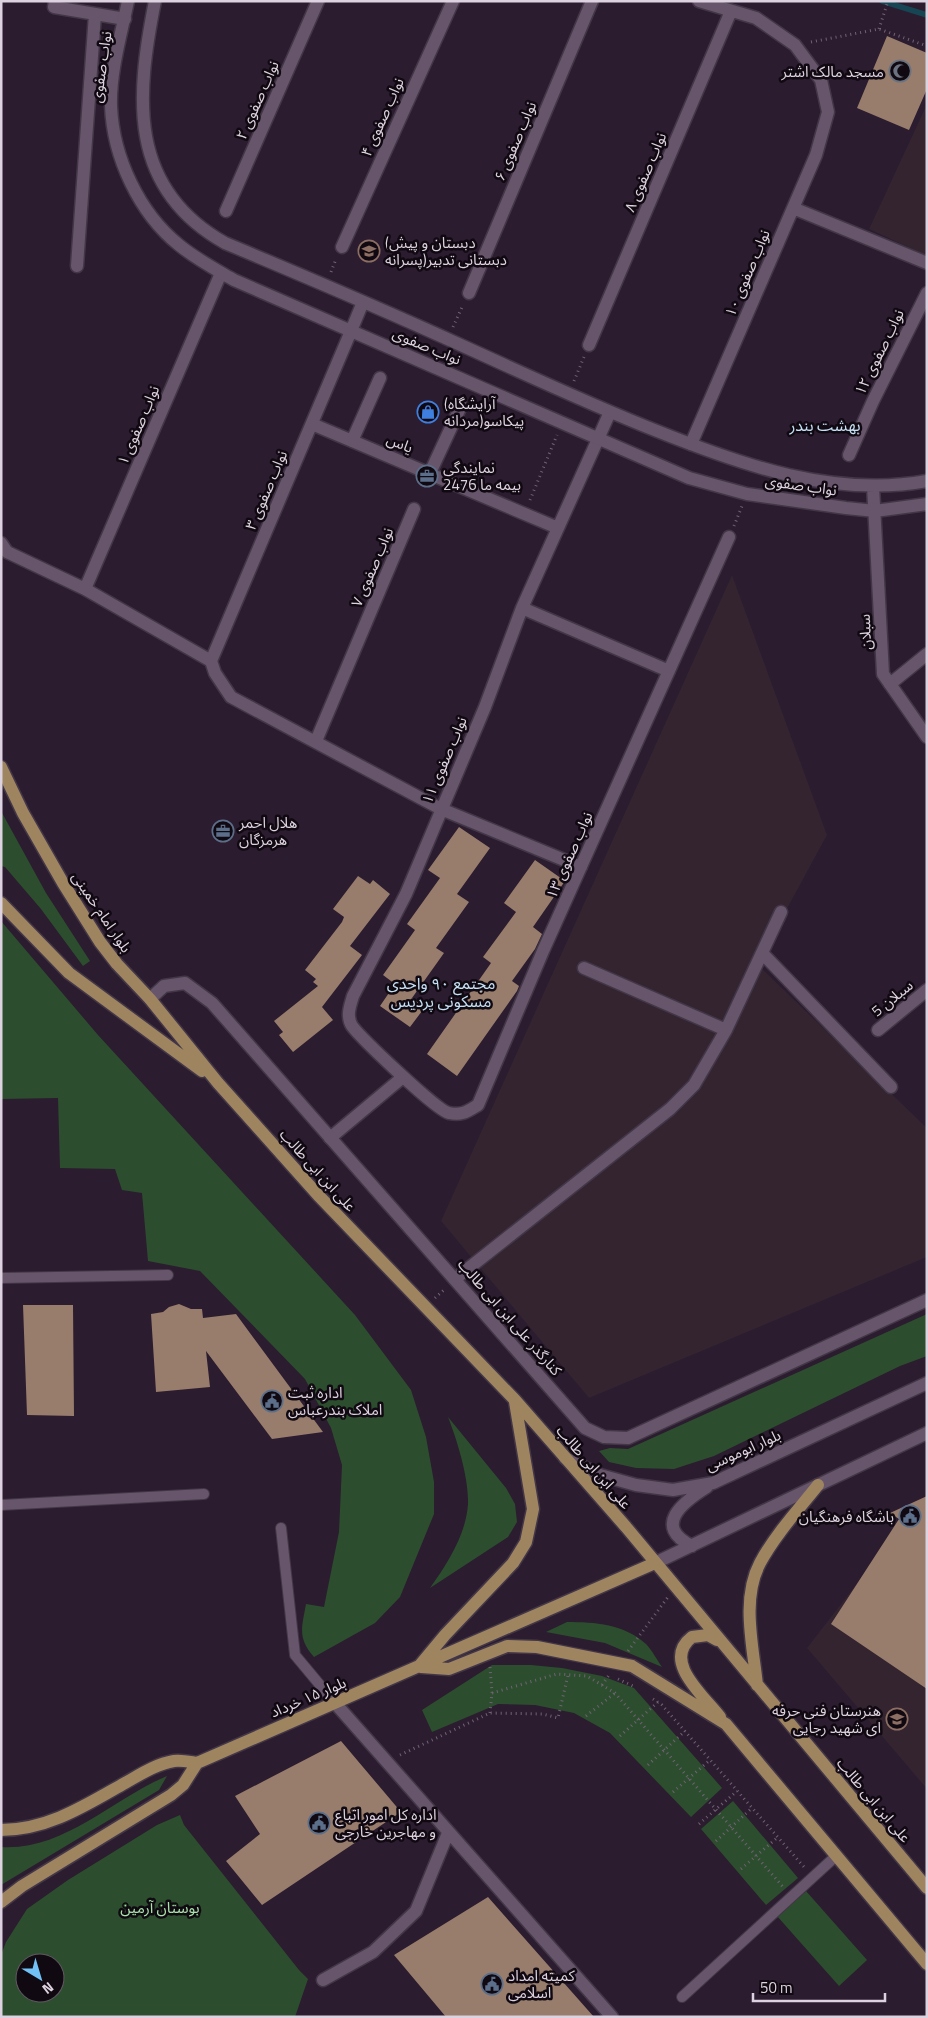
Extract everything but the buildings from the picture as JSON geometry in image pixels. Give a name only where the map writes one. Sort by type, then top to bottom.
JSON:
[{"type":"main road","name":"بلوار امام خمینی","points":[[1,766],[23,813],[100,942],[116,964],[150,999],[218,1083]]},
{"type":"main road","points":[[1,903],[69,973],[218,1083]]},
{"type":"main road","name":"علی ابن ابی طالب","points":[[218,1083],[318,1196],[515,1400],[927,1888]]},
{"type":"main road","points":[[419,1667],[445,1635],[514,1563],[526,1542],[533,1509],[515,1400]]},
{"type":"main road","points":[[757,1685],[750,1620],[753,1584],[759,1564],[773,1542],[818,1485]]},
{"type":"main road","name":"بلوار ۱۵ خرداد","points":[[197,1763],[655,1564]]},
{"type":"main road","points":[[721,1643],[708,1635],[692,1637],[682,1648],[680,1656],[684,1671],[726,1724],[927,1964]]},
{"type":"main road","points":[[419,1667],[449,1669],[507,1646],[537,1647],[632,1666],[726,1724]]},
{"type":"main road","points":[[1,1830],[25,1829],[50,1822],[80,1808],[156,1765],[176,1761],[197,1763],[183,1785],[171,1795],[22,1886],[1,1902]]},
{"type":"street","points":[[55,1],[54,7],[124,19]]},
{"type":"street","name":"نواب صفوی","points":[[128,1],[111,106],[119,153],[142,203],[159,225],[178,245],[221,273],[689,478],[747,494],[875,511],[927,504]]},
{"type":"street","name":"نواب صفوی","points":[[155,1],[144,54],[142,102],[149,154],[160,180],[181,209],[205,231],[225,243],[448,339],[610,412],[722,456],[787,474],[852,486],[927,481]]},
{"type":"street","name":"نواب صفوی ۲","points":[[226,211],[318,1]]},
{"type":"street","name":"نواب صفوی ۴","points":[[342,247],[453,1]]},
{"type":"street","name":"نواب صفوی ۶","points":[[469,294],[592,1]]},
{"type":"street","points":[[699,1],[756,18],[795,45]]},
{"type":"street","name":"نواب صفوی ۸","points":[[589,345],[731,11]]},
{"type":"street","points":[[77,266],[95,14]]},
{"type":"street","name":"نواب صفوی ۱۰","points":[[690,444],[816,155],[828,112],[821,80],[795,45]]},
{"type":"street","points":[[793,208],[927,263]]},
{"type":"street","name":"نواب صفوی ۱","points":[[85,590],[221,273]]},
{"type":"street","name":"نواب صفوی ۱۲","points":[[849,455],[873,400],[927,293]]},
{"type":"street","name":"نواب صفوی ۳","points":[[211,661],[363,302]]},
{"type":"street","points":[[352,441],[380,378]]},
{"type":"street","points":[[430,473],[461,406]]},
{"type":"street","name":"نواب صفوی ۱۱","points":[[403,1077],[352,1025],[348,1012],[353,996],[406,894],[485,707],[522,608],[610,412]]},
{"type":"street","name":"یاس","points":[[312,424],[558,528]]},
{"type":"street","name":"سبلان","points":[[873,486],[883,674],[927,737]]},
{"type":"street","name":"نواب صفوی ۷","points":[[316,741],[414,509]]},
{"type":"street","name":"نواب صفوی ۱۳","points":[[403,1077],[448,1113],[464,1114],[478,1105],[581,867],[729,537]]},
{"type":"street","points":[[1,543],[7,552],[85,590],[211,661],[215,673],[232,697],[441,809],[581,867]]},
{"type":"street","points":[[522,608],[669,671]]},
{"type":"street","points":[[890,684],[927,654]]},
{"type":"street","points":[[455,1279],[670,1109],[694,1085],[726,1030],[781,912]]},
{"type":"street","points":[[762,953],[891,1086]]},
{"type":"street","points":[[584,968],[726,1030]]},
{"type":"street","name":"کنارگذر علی ابن ابی طالب","points":[[150,999],[164,986],[185,983],[212,1003],[585,1428],[604,1437],[628,1438],[927,1300]]},
{"type":"street","name":"سبلان 5","points":[[878,1030],[927,990]]},
{"type":"street","points":[[330,1138],[403,1077]]},
{"type":"street","name":"بلوار ابوموسی","points":[[565,1457],[600,1475],[636,1485],[673,1490],[713,1483],[927,1383]]},
{"type":"street","points":[[655,1564],[927,1433]]},
{"type":"street","points":[[692,1546],[679,1540],[673,1527],[676,1511],[687,1500],[713,1483]]},
{"type":"street","points":[[335,1703],[612,2017]]},
{"type":"street","points":[[323,1980],[373,1952],[416,1911],[448,1833]]},
{"type":"lane","points":[[1,1278],[168,1275]]},
{"type":"lane","points":[[1,1505],[204,1494]]},
{"type":"lane","points":[[282,1528],[295,1655],[335,1703]]},
{"type":"lane","points":[[682,1997],[836,1856]]},
{"type":"path","points":[[879,29],[888,1]]},
{"type":"path","points":[[795,45],[879,29],[927,46]]},
{"type":"path","points":[[325,286],[342,247]]},
{"type":"path","points":[[448,339],[469,294]]},
{"type":"path","points":[[524,514],[552,448]]},
{"type":"path","points":[[729,537],[747,494]]},
{"type":"path","points":[[426,1307],[455,1279]]},
{"type":"path","points":[[602,1685],[675,1588]]},
{"type":"path","points":[[489,1653],[492,1693],[490,1713]]},
{"type":"path","points":[[492,1693],[557,1674],[588,1676],[616,1693],[791,1896]]},
{"type":"path","points":[[386,1762],[490,1713],[543,1714],[558,1718],[568,1675]]},
{"type":"path","points":[[609,1675],[643,1691]]},
{"type":"path","points":[[586,1716],[616,1693]]},
{"type":"path","points":[[650,1696],[685,1731],[812,1877]]},
{"type":"path","points":[[620,1736],[658,1702]]},
{"type":"path","points":[[648,1765],[685,1731]]},
{"type":"path","points":[[673,1792],[710,1760]]},
{"type":"path","points":[[699,1824],[737,1791]]},
{"type":"path","points":[[716,1840],[752,1808]]},
{"type":"path","points":[[741,1869],[778,1837]]},
{"type":"shaded area","points":[[927,104],[927,256],[869,229]]},
{"type":"shaded area","points":[[732,575],[827,835],[757,964],[927,1128],[927,1257],[589,1398],[441,1221]]},
{"type":"shaded area","name":"هنرستان فنی حرفه ای شهید رجایی","points":[[906,1520],[927,1535],[927,1789],[807,1648]]},
{"type":"green space","points":[[1,811],[46,893],[90,961],[83,966],[41,909],[5,867],[1,866]]},
{"type":"green space","points":[[1,921],[98,1035],[355,1315],[411,1390],[426,1437],[434,1482],[434,1514],[400,1597],[375,1623],[314,1657],[305,1644],[302,1632],[306,1604],[324,1607],[339,1532],[342,1465],[331,1428],[305,1379],[200,1271],[148,1261],[142,1193],[122,1190],[115,1169],[60,1168],[58,1098],[1,1099]]},
{"type":"green space","points":[[927,1314],[927,1356],[900,1366],[714,1456],[674,1469],[636,1468],[609,1462],[599,1451],[610,1448],[628,1449]]},
{"type":"green space","points":[[448,1417],[506,1488],[515,1504],[517,1522],[508,1537],[430,1588],[460,1538],[468,1504],[467,1483],[459,1448]]},
{"type":"green space","points":[[567,1622],[598,1624],[619,1628],[628,1632],[646,1644],[662,1667],[605,1643],[546,1632]]},
{"type":"green space","points":[[492,1665],[531,1665],[562,1668],[602,1676],[634,1688],[722,1788],[691,1817],[610,1733],[574,1713],[535,1705],[498,1704],[432,1732],[422,1710]]},
{"type":"green space","points":[[167,1776],[159,1790],[1,1885],[1,1847],[24,1846],[46,1841],[87,1822]]},
{"type":"green space","points":[[733,1801],[798,1878],[766,1905],[701,1829]]},
{"type":"green space","name":"بوستان آرمین","points":[[180,1815],[184,1825],[308,1979],[295,2017],[1,2017],[1,1955],[6,1942],[27,1909],[68,1880],[157,1825]]},
{"type":"green space","points":[[806,1891],[867,1960],[839,1986],[777,1916]]},
{"type":"waterway","points":[[882,1],[927,15]]},
{"type":"place","name":"مسجد مالک اشتر","points":[[900,71]]},
{"type":"place","name":"(دبستان و پیش دبستانی تدبیر(پسرانه","points":[[369,251]]},
{"type":"place","name":"(آرایشگاه پیکاسو(مردانه","points":[[428,412]]},
{"type":"place","name":"نمایندگی بیمه ما 2476","points":[[427,476]]},
{"type":"place","name":"هلال احمر هرمزگان","points":[[223,831]]},
{"type":"place","name":"اداره ثبت املاک بندرعباس","points":[[272,1401]]},
{"type":"place","name":"باشگاه فرهنگیان","points":[[910,1516]]},
{"type":"place","name":"هنرستان فنی حرفه ای شهید رجایی","points":[[897,1719]]},
{"type":"place","name":"اداره کل امور اتباع و مهاجرین خارجی","points":[[319,1823]]},
{"type":"place","name":"کمیته امداد اسلامی","points":[[492,1984]]},
{"type":"district","name":"بهشت بندر","points":[[825,425]]},
{"type":"district","name":"مجتمع ٩٠ واحدی مسکونی پردیس","points":[[441,992]]}]
